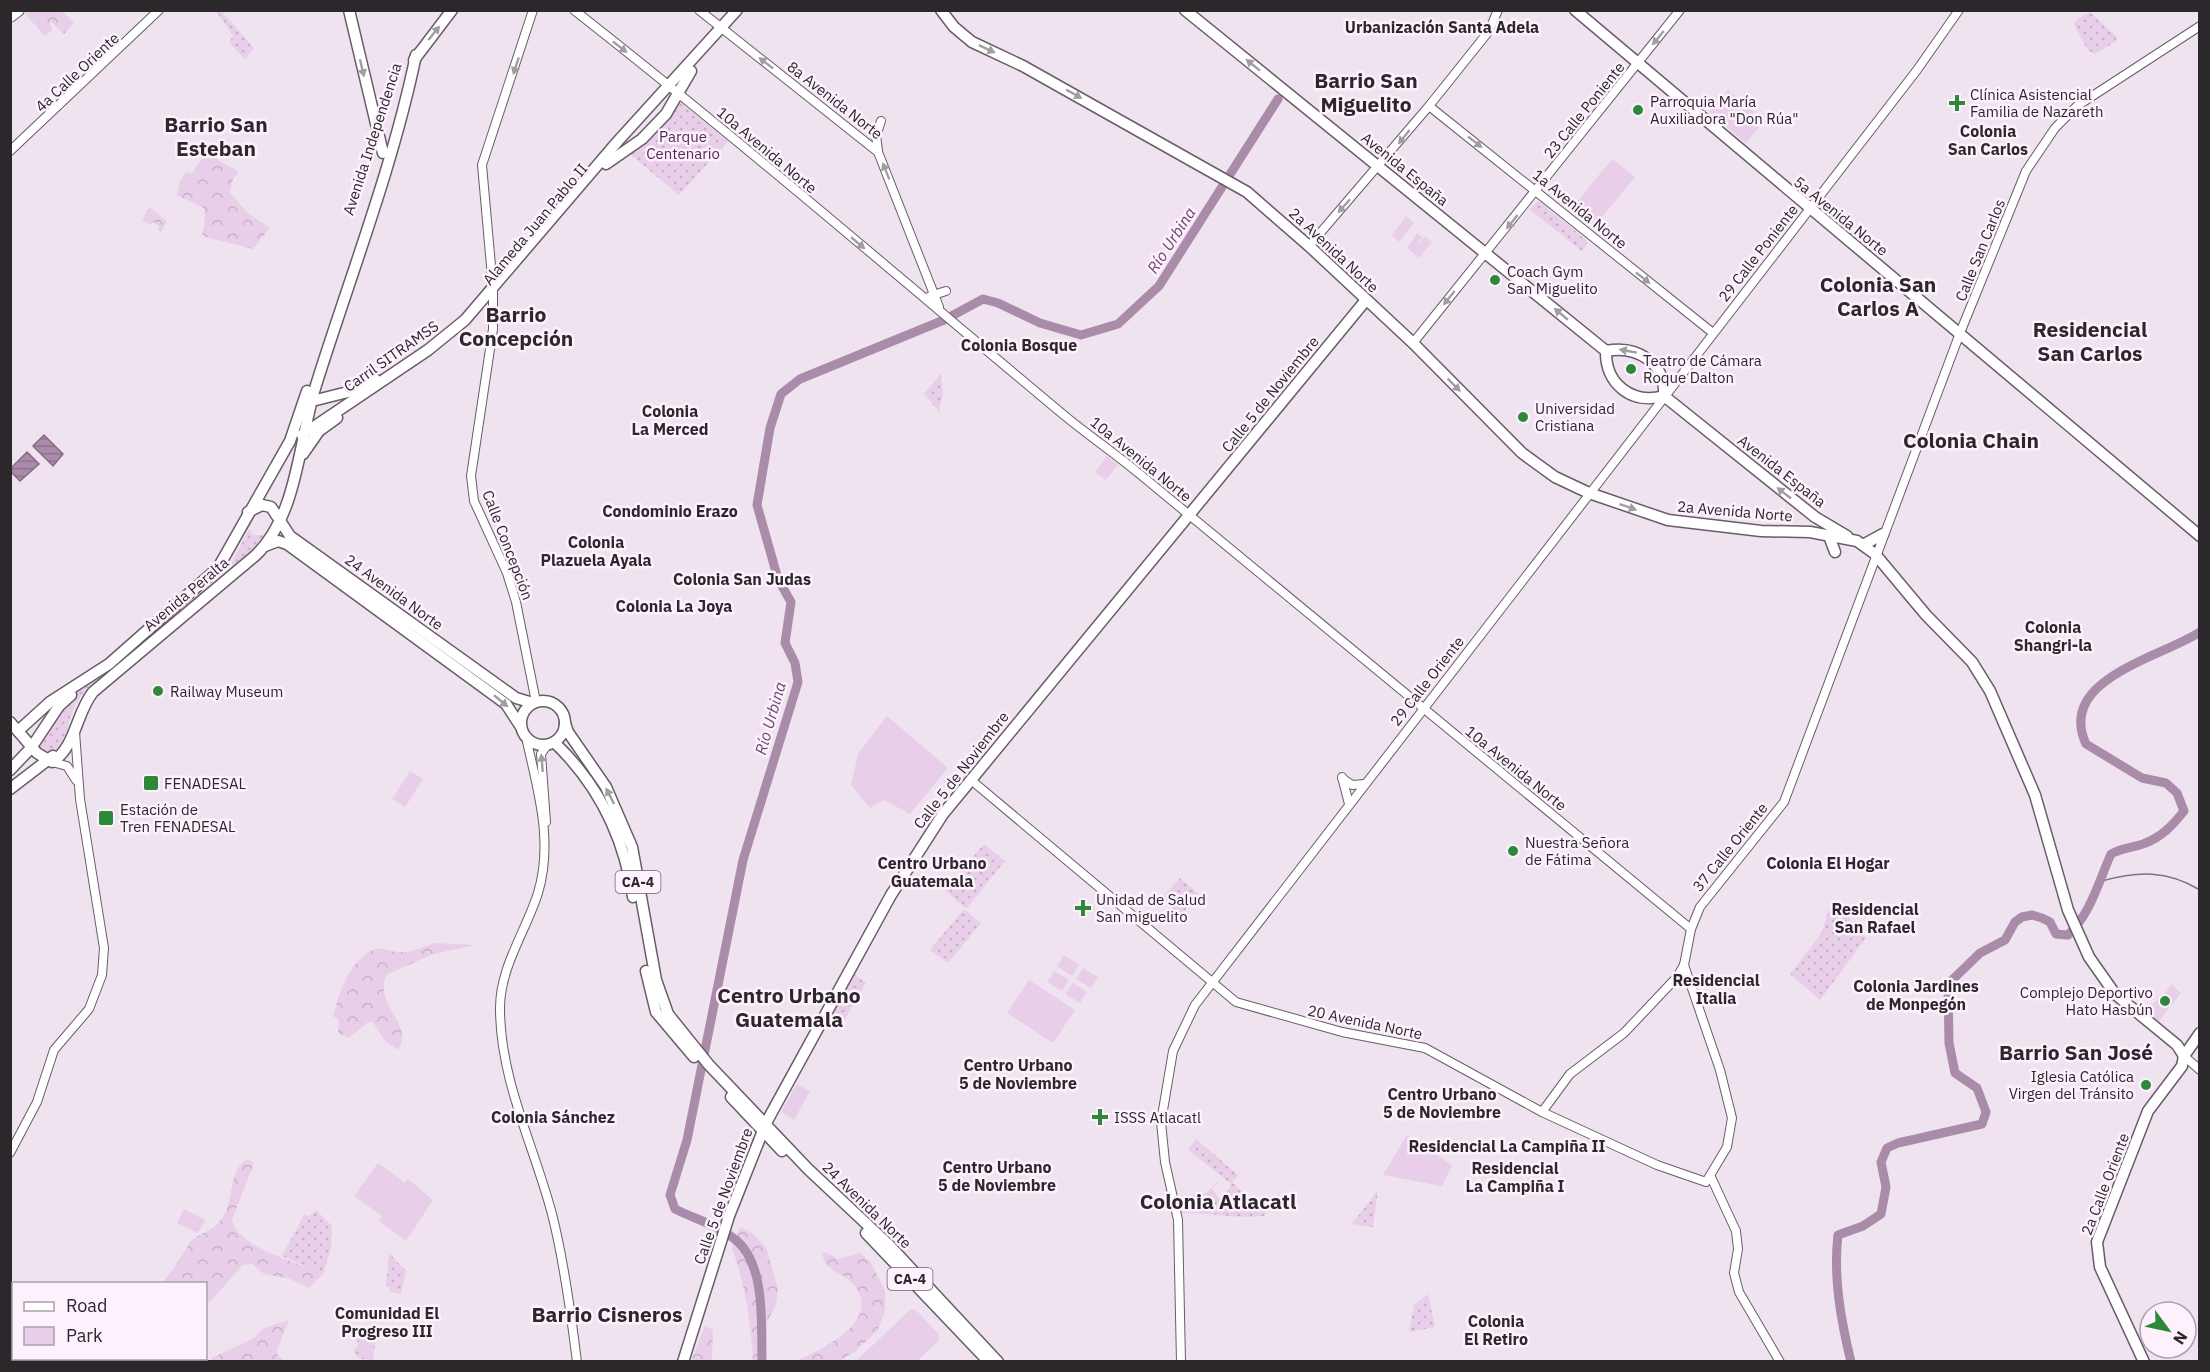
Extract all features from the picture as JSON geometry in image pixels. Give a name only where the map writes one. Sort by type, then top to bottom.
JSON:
[{"type":"highway","points":[[10,16],[18,10]]},
{"type":"main road","points":[[349,10],[383,153]]},
{"type":"main road","points":[[416,55],[452,10]]},
{"type":"main road","name":"Alameda Juan Pablo II","points":[[300,460],[310,442],[322,429],[453,336],[618,135],[691,70],[722,28],[730,10]]},
{"type":"main road","name":"Carril SITRAMSS","points":[[201,593],[227,563],[252,510],[302,434],[447,336],[493,288],[606,156],[643,131],[662,111],[672,88],[683,72],[737,10]]},
{"type":"main road","name":"Alameda Juan Pablo II","points":[[307,402],[348,392],[378,377],[451,326],[493,288],[606,164],[646,135],[670,108],[672,88],[722,28],[743,10]]},
{"type":"main road","name":"2a Avenida Norte","points":[[941,10],[954,27],[972,42],[1023,66],[1239,187],[1309,246],[1413,343],[1522,453],[1556,477],[1589,493],[1668,520],[1761,531],[1810,532],[1860,543],[1875,554],[1926,615],[1972,662],[1989,691],[2035,795],[2066,905],[2082,945],[2115,994],[2177,1045],[2184,1056]]},
{"type":"main road","name":"Avenida España","points":[[1185,10],[1606,351]]},
{"type":"main road","name":"5a Avenida Norte","points":[[1575,10],[1809,210],[1960,333],[2199,536]]},
{"type":"main road","name":"Avenida Independencia","points":[[307,402],[405,77],[416,55]]},
{"type":"main road","name":"Avenida Independencia","points":[[307,402],[384,174],[416,55]]},
{"type":"main road","name":"Calle 5 de Noviembre","points":[[682,1362],[729,1216],[764,1127],[891,895],[943,814],[1366,300]]},
{"type":"main road","points":[[1627,349],[1645,356],[1661,377],[1664,396],[1644,399],[1625,392],[1611,377],[1606,365],[1606,351],[1627,349]]},
{"type":"main road","name":"Avenida España","points":[[1664,396],[1815,517],[1860,543]]},
{"type":"main road","name":"Avenida Peralta","points":[[307,402],[300,460],[273,535],[265,546],[93,692],[80,711],[64,751],[51,761],[30,746],[14,727],[109,664],[207,580],[225,558],[290,441],[307,402]]},
{"type":"main road","name":"Carril SITRAMSS","points":[[10,770],[67,698],[109,670],[256,550],[278,516],[302,447],[317,427],[332,414]]},
{"type":"main road","points":[[252,510],[266,505],[278,516]]},
{"type":"main road","name":"24 Avenida Norte","points":[[278,516],[282,528],[290,536],[516,698],[535,702]]},
{"type":"main road","points":[[1810,532],[1816,526],[1815,517]]},
{"type":"main road","points":[[1860,543],[1883,534]]},
{"type":"main road","points":[[1829,536],[1835,552]]},
{"type":"main road","name":"24 Avenida Norte","points":[[265,546],[278,541],[287,544],[506,704],[524,732]]},
{"type":"main road","name":"Carril SITRAMSS","points":[[10,789],[51,761],[63,746],[83,698],[109,670]]},
{"type":"main road","name":"Avenida Peralta","points":[[30,746],[65,695]]},
{"type":"main road","name":"CA-4","points":[[535,702],[547,701],[561,711],[568,732],[601,779],[623,823],[634,855],[656,980],[668,1014],[692,1050]]},
{"type":"main road","points":[[524,732],[523,714],[535,702]]},
{"type":"main road","points":[[551,743],[562,734],[565,723]]},
{"type":"main road","name":"CA-4","points":[[524,732],[534,743],[551,743],[574,762],[594,789],[624,848],[656,1012],[764,1127]]},
{"type":"main road","points":[[10,762],[30,746]]},
{"type":"main road","name":"2a Calle Oriente","points":[[2144,1362],[2100,1267],[2097,1242],[2148,1111],[2182,1066],[2184,1056],[2199,1033]]},
{"type":"main road","name":"24 Avenida Norte","points":[[764,1127],[988,1362]]},
{"type":"main road","name":"24 Avenida Norte","points":[[764,1127],[889,1245],[998,1362]]},
{"type":"street","name":"4a Calle Oriente","points":[[10,151],[159,10]]},
{"type":"street","name":"10a Avenida Norte","points":[[574,10],[672,88],[1067,417],[1691,929]]},
{"type":"street","name":"8a Avenida Norte","points":[[699,10],[878,152],[941,310]]},
{"type":"street","points":[[1309,246],[1429,106],[1489,31],[1498,10]]},
{"type":"street","name":"23 Calle Poniente","points":[[1413,343],[1680,10]]},
{"type":"street","name":"29 Calle Poniente","points":[[1664,396],[1809,210],[1959,10]]},
{"type":"street","name":"Calle Concepción","points":[[532,11],[482,164],[493,288],[493,339],[472,456],[471,488],[474,501],[507,573],[516,602],[535,702]]},
{"type":"street","name":"Calle San Carlos","points":[[1875,554],[1960,333],[2026,171],[2055,128],[2077,106],[2199,26]]},
{"type":"street","name":"1a Avenida Norte","points":[[1429,106],[1713,333]]},
{"type":"street","points":[[878,152],[876,136],[881,122]]},
{"type":"street","points":[[909,285],[922,283],[926,275]]},
{"type":"street","points":[[920,293],[935,296],[946,291]]},
{"type":"street","name":"29 Calle Oriente","points":[[1181,1362],[1178,1220],[1161,1137],[1161,1108],[1173,1051],[1183,1027],[1211,983],[1664,396]]},
{"type":"street","name":"37 Calle Oriente","points":[[1542,1112],[1570,1074],[1624,1033],[1673,982],[1684,965],[1697,911],[1786,797],[1875,554]]},
{"type":"street","points":[[10,1153],[37,1102],[54,1050],[89,1009],[102,975],[103,938],[78,784],[75,726]]},
{"type":"street","points":[[524,732],[546,826]]},
{"type":"street","points":[[551,743],[541,754],[547,812],[539,890],[509,964],[500,1007],[502,1038],[511,1084],[552,1215],[577,1362]]},
{"type":"street","points":[[51,761],[67,766],[78,784]]},
{"type":"street","points":[[1349,804],[1342,777],[1352,785],[1365,784]]},
{"type":"street","name":"20 Avenida Norte","points":[[971,780],[1236,1002],[1249,1008],[1342,1032],[1425,1048],[1542,1112],[1674,1172],[1703,1182],[1711,1177]]},
{"type":"street","points":[[1684,965],[1720,1070],[1732,1118],[1728,1147],[1711,1177],[1736,1231],[1738,1249],[1734,1273],[1739,1292],[1780,1362]]},
{"type":"street","points":[[2184,1056],[2199,1070]]},
{"type":"green space","points":[[28,11],[62,11],[74,23],[64,34],[49,20],[52,30],[45,36],[25,14]]},
{"type":"green space","points":[[216,11],[224,11],[223,13],[254,48],[245,59],[229,43],[233,36]]},
{"type":"green space","points":[[2090,12],[2117,37],[2116,41],[2095,54],[2088,50],[2074,25],[2077,19]]},
{"type":"green space","points":[[1728,90],[1764,121],[1746,143],[1709,112]]},
{"type":"green space","name":"Parque Centenario","points":[[681,103],[728,141],[679,195],[630,154]]},
{"type":"green space","points":[[206,153],[239,172],[233,179],[230,193],[248,213],[270,228],[253,249],[206,237],[202,234],[205,220],[204,208],[177,195],[180,181],[186,172],[191,174]]},
{"type":"green space","points":[[1612,159],[1635,177],[1594,227],[1572,208]]},
{"type":"green space","points":[[1539,201],[1586,240],[1587,244],[1582,251],[1529,209]]},
{"type":"green space","points":[[149,207],[167,221],[161,232],[158,230],[159,226],[153,222],[151,225],[142,220]]},
{"type":"green space","points":[[1406,216],[1414,223],[1399,242],[1392,235]]},
{"type":"green space","points":[[1417,233],[1422,237],[1415,248],[1425,236],[1432,242],[1419,258],[1407,248]]},
{"type":"green space","points":[[941,374],[943,393],[939,411],[924,394]]},
{"type":"green space","points":[[1107,456],[1118,465],[1106,480],[1095,472]]},
{"type":"green space","points":[[249,529],[253,535],[264,535],[254,549],[229,568]]},
{"type":"green space","points":[[95,681],[76,703],[58,749],[52,754],[40,753],[37,741],[75,694]]},
{"type":"green space","points":[[887,716],[948,768],[910,814],[884,800],[870,808],[851,785],[858,754]]},
{"type":"green space","points":[[410,771],[423,779],[405,807],[392,799]]},
{"type":"green space","points":[[984,844],[1005,861],[966,909],[945,890]]},
{"type":"green space","points":[[1180,878],[1199,894],[1181,915],[1162,899]]},
{"type":"green space","points":[[964,909],[981,923],[948,963],[930,950]]},
{"type":"green space","points":[[1829,910],[1849,917],[1853,927],[1866,938],[1820,1000],[1790,974],[1821,934]]},
{"type":"green space","points":[[435,943],[475,945],[433,954],[386,975],[385,997],[402,1032],[398,1050],[384,1040],[373,1022],[368,1022],[349,1038],[338,1033],[339,1020],[333,1016],[342,988],[352,968],[359,960],[375,949],[403,952]]},
{"type":"green space","points":[[1064,955],[1079,965],[1072,976],[1057,966]]},
{"type":"green space","points":[[1083,968],[1098,977],[1091,988],[1076,979]]},
{"type":"green space","points":[[1054,971],[1069,980],[1062,991],[1047,982]]},
{"type":"green space","points":[[851,972],[866,983],[840,1028],[825,1019]]},
{"type":"green space","points":[[1029,980],[1075,1010],[1053,1043],[1007,1013]]},
{"type":"green space","points":[[1073,983],[1087,992],[1080,1003],[1065,994]]},
{"type":"green space","name":"Complejo Deportivo Hato Hasbún","points":[[2171,984],[2181,993],[2159,1021],[2145,1011],[2167,991]]},
{"type":"green space","points":[[797,1084],[810,1091],[794,1120],[781,1112]]},
{"type":"green space","points":[[1407,1135],[1452,1165],[1442,1186],[1383,1175]]},
{"type":"green space","points":[[1196,1139],[1238,1175],[1232,1182],[1259,1209],[1281,1192],[1264,1216],[1180,1213],[1177,1197],[1206,1193],[1221,1179],[1212,1189],[1222,1202],[1231,1184],[1188,1150]]},
{"type":"green space","points":[[247,1159],[254,1163],[232,1220],[237,1230],[245,1239],[270,1253],[323,1274],[309,1288],[290,1279],[264,1274],[252,1264],[243,1265],[207,1305],[207,1282],[163,1282],[189,1244],[221,1219],[228,1205],[235,1176]]},
{"type":"green space","points":[[378,1163],[405,1183],[408,1179],[433,1200],[406,1241],[379,1221],[382,1216],[354,1196]]},
{"type":"green space","points":[[1378,1190],[1373,1227],[1352,1224]]},
{"type":"green space","points":[[184,1209],[205,1220],[198,1233],[177,1223]]},
{"type":"green space","points":[[316,1210],[332,1226],[331,1248],[323,1274],[282,1256],[304,1215],[310,1216]]},
{"type":"green space","points":[[740,1227],[752,1233],[766,1247],[778,1289],[776,1305],[767,1322],[765,1361],[753,1361],[747,1304],[732,1248]]},
{"type":"green space","points":[[826,1252],[838,1259],[860,1253],[870,1261],[885,1291],[885,1311],[878,1330],[857,1350],[839,1361],[796,1361],[833,1342],[845,1333],[861,1311],[861,1298],[854,1285],[825,1263],[822,1254]]},
{"type":"green space","points":[[389,1253],[406,1271],[401,1294],[389,1291],[390,1287],[386,1286]]},
{"type":"green space","points":[[1428,1294],[1435,1327],[1409,1332],[1414,1305]]},
{"type":"green space","points":[[911,1309],[916,1310],[939,1335],[939,1340],[917,1361],[856,1361]]},
{"type":"green space","points":[[289,1320],[276,1353],[284,1361],[211,1361],[214,1357],[254,1338],[264,1328]]},
{"type":"green space","points":[[349,1325],[377,1330],[373,1361],[358,1358],[353,1350],[358,1346],[357,1340],[349,1335]]},
{"type":"green space","points":[[705,1326],[713,1330],[712,1361],[695,1361],[692,1358]]},
{"type":"green space","points":[[364,1333],[374,1335],[371,1357],[361,1355]]},
{"type":"shaded area","points":[[44,435],[63,454],[53,466],[33,446]]},
{"type":"shaded area","points":[[27,452],[39,464],[20,481],[11,472],[11,468]]},
{"type":"waterway","name":"Río Urbina","points":[[762,1362],[760,1297],[753,1265],[746,1252],[737,1241],[723,1231],[675,1209],[670,1195],[687,1140],[743,860],[798,682],[795,663],[785,643],[791,602],[778,579],[757,505],[770,428],[781,394],[800,379],[944,320],[983,299],[998,303],[1040,323],[1081,335],[1118,324],[1159,286],[1278,99]]},
{"type":"waterway","points":[[1851,1362],[1839,1299],[1838,1235],[1863,1226],[1881,1214],[1886,1187],[1881,1162],[1887,1148],[1898,1143],[1982,1124],[1986,1112],[1977,1088],[1955,1073],[1949,1043],[1948,984],[1980,953],[2005,940],[2015,922],[2022,917],[2032,915],[2042,918],[2050,922],[2056,934],[2068,935],[2083,917],[2111,854],[2156,838],[2184,811],[2177,793],[2166,783],[2142,778],[2086,744],[2081,722],[2086,703],[2099,687],[2139,661],[2200,632]]},
{"type":"waterway","points":[[2102,881],[2128,875],[2152,874],[2176,879],[2200,890]]},
{"type":"place","name":"Clínica Asistencial Familia de Nazareth","points":[[1957,103]]},
{"type":"place","name":"Parroquia María Auxiliadora \"Don Rúa\"","points":[[1638,110]]},
{"type":"place","name":"Coach Gym San Miguelito","points":[[1495,280]]},
{"type":"place","name":"Teatro de Cámara Roque Dalton","points":[[1631,369]]},
{"type":"place","name":"Universidad Cristiana","points":[[1523,417]]},
{"type":"place","name":"Railway Museum","points":[[158,691]]},
{"type":"place","name":"FENADESAL","points":[[151,783]]},
{"type":"place","name":"Estación de Tren FENADESAL","points":[[106,818]]},
{"type":"place","name":"Nuestra Señora de Fátima","points":[[1513,851]]},
{"type":"place","name":"Unidad de Salud San miguelito","points":[[1083,908]]},
{"type":"place","name":"Complejo Deportivo Hato Hasbún","points":[[2165,1001]]},
{"type":"place","name":"Iglesia Católica Virgen del Tránsito","points":[[2146,1085]]},
{"type":"place","name":"ISSS Atlacatl","points":[[1100,1117]]},
{"type":"district","name":"Urbanización Santa Adela","points":[[1442,27]]},
{"type":"district","name":"Barrio San Miguelito","points":[[1366,92]]},
{"type":"district","name":"Barrio San Esteban","points":[[216,136]]},
{"type":"district","name":"Colonia San Carlos","points":[[1988,140]]},
{"type":"district","name":"Colonia San Carlos A","points":[[1878,296]]},
{"type":"district","name":"Barrio Concepción","points":[[516,326]]},
{"type":"district","name":"Residencial San Carlos","points":[[2090,341]]},
{"type":"district","name":"Colonia Bosque","points":[[1019,345]]},
{"type":"district","name":"Colonia La Merced","points":[[670,420]]},
{"type":"district","name":"Colonia Chain","points":[[1971,440]]},
{"type":"district","name":"Condominio Erazo","points":[[670,511]]},
{"type":"district","name":"Colonia Plazuela Ayala","points":[[596,551]]},
{"type":"district","name":"Colonia San Judas","points":[[742,579]]},
{"type":"district","name":"Colonia La Joya","points":[[674,606]]},
{"type":"district","name":"Colonia Shangri-la","points":[[2053,636]]},
{"type":"district","name":"Colonia El Hogar","points":[[1828,863]]},
{"type":"district","name":"Centro Urbano Guatemala","points":[[932,872]]},
{"type":"district","name":"Residencial San Rafael","points":[[1875,918]]},
{"type":"district","name":"Residencial Italia","points":[[1716,989]]},
{"type":"district","name":"Colonia Jardines de Monpegón","points":[[1916,995]]},
{"type":"district","name":"Centro Urbano Guatemala","points":[[789,1007]]},
{"type":"district","name":"Barrio San José","points":[[2076,1052]]},
{"type":"district","name":"Centro Urbano 5 de Noviembre","points":[[1018,1074]]},
{"type":"district","name":"Centro Urbano 5 de Noviembre","points":[[1442,1103]]},
{"type":"district","name":"Colonia Sánchez","points":[[553,1117]]},
{"type":"district","name":"Residencial La Campiña II","points":[[1507,1146]]},
{"type":"district","name":"Centro Urbano 5 de Noviembre","points":[[997,1176]]},
{"type":"district","name":"Residencial La Campiña I","points":[[1515,1177]]},
{"type":"district","name":"Colonia Atlacatl","points":[[1218,1201]]},
{"type":"district","name":"Barrio Cisneros","points":[[607,1314]]},
{"type":"district","name":"Comunidad El Progreso III","points":[[387,1322]]},
{"type":"district","name":"Colonia El Retiro","points":[[1496,1330]]}]
